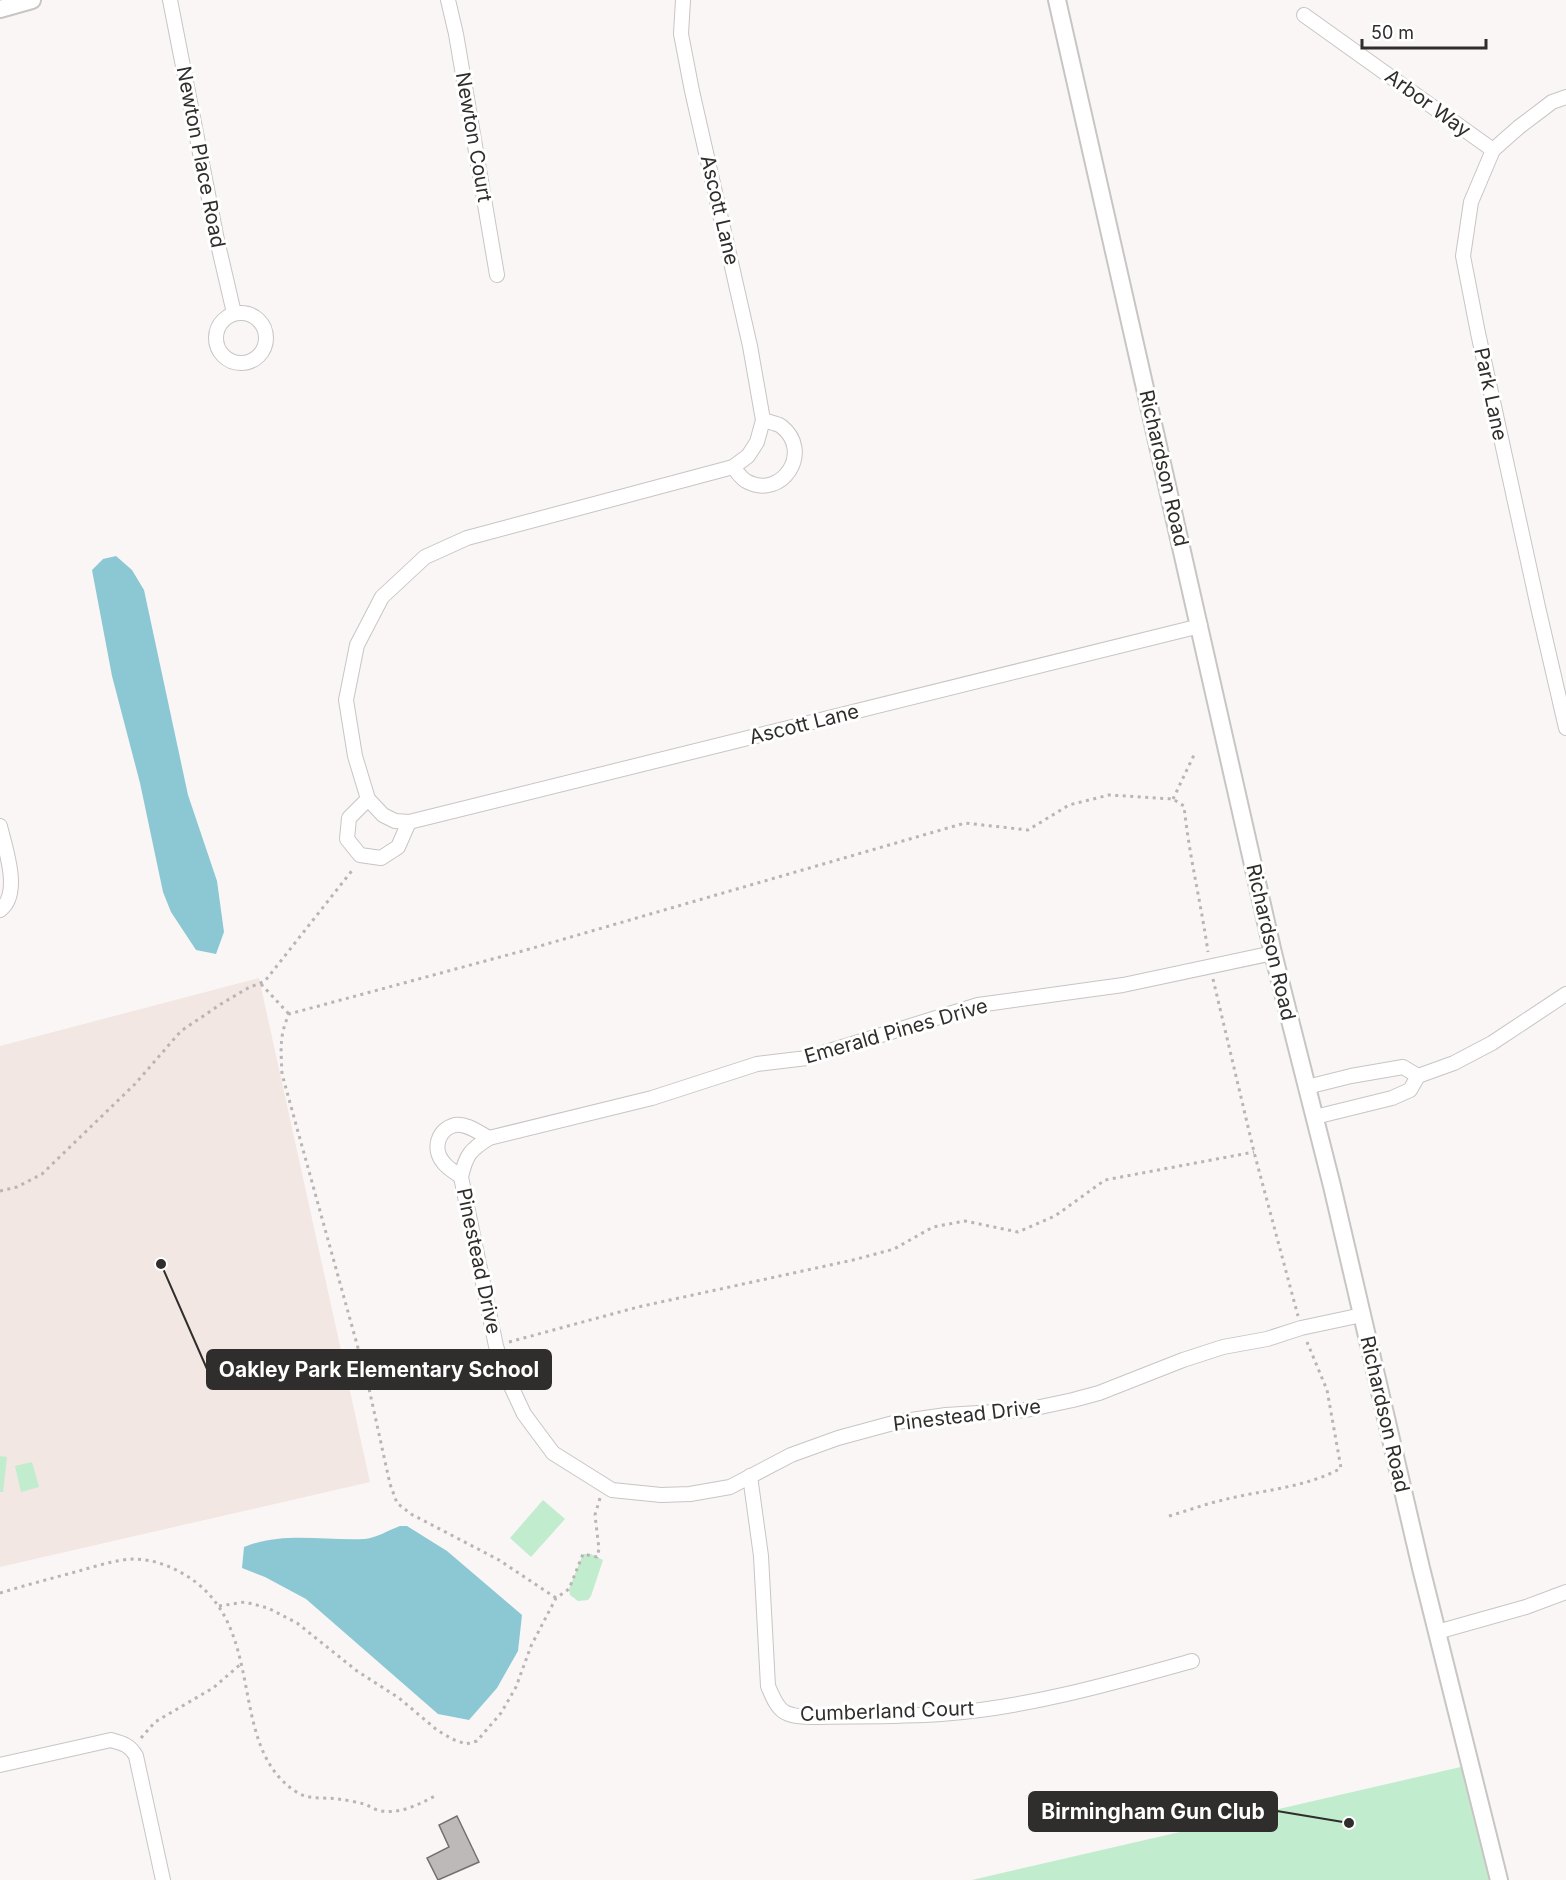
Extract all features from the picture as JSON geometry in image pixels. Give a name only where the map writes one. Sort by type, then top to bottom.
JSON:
[{"type":"street","points":[[0,9],[32,0]]},
{"type":"street","name":"Newton Place Road","points":[[170,0],[217,240],[234,313]]},
{"type":"street","name":"Newton Court","points":[[448,0],[456,34],[497,276]]},
{"type":"street","name":"Ascott Lane","points":[[683,0],[681,34],[683,45],[743,313],[763,420]]},
{"type":"street","name":"Richardson Road","points":[[1057,0],[1273,953],[1315,1117],[1498,1880]]},
{"type":"street","name":"Arbor Way","points":[[1304,15],[1493,150]]},
{"type":"street","name":"Park Lane","points":[[1566,97],[1552,102],[1493,150],[1471,202],[1463,256],[1566,728]]},
{"type":"street","points":[[368,799],[348,818],[347,839],[360,855],[381,858],[398,847],[409,822],[395,821],[383,815],[368,799],[355,756],[346,700],[357,645],[382,597],[425,557],[467,538],[733,467],[748,456],[757,442],[763,420],[780,425],[792,437],[795,454],[790,471],[778,483],[761,486],[744,480],[733,467]]},
{"type":"street","name":"Ascott Lane","points":[[409,822],[1200,626]]},
{"type":"street","points":[[0,826],[12,880],[10,897],[0,910]]},
{"type":"street","name":"Emerald Pines Drive","points":[[465,1159],[474,1148],[489,1138],[652,1098],[758,1064],[807,1058],[978,1005],[1123,985],[1273,953]]},
{"type":"street","points":[[1315,1117],[1392,1098],[1410,1090],[1418,1076],[1454,1063],[1492,1042],[1566,994]]},
{"type":"street","points":[[1307,1087],[1403,1067],[1418,1076]]},
{"type":"street","name":"Pinestead Drive","points":[[461,1177],[443,1162],[437,1152],[438,1138],[445,1129],[456,1125],[471,1128],[489,1138]]},
{"type":"street","name":"Pinestead Drive","points":[[465,1159],[461,1177],[503,1370],[524,1414],[553,1452],[612,1490],[661,1495],[690,1494],[730,1487],[791,1455],[838,1438],[897,1422],[946,1415],[1026,1410],[1073,1400],[1099,1393],[1223,1347],[1267,1339],[1301,1328],[1362,1315]]},
{"type":"street","name":"Cumberland Court","points":[[750,1476],[761,1556],[768,1686],[776,1706],[785,1713],[812,1718],[941,1714],[1028,1702],[1192,1661]]},
{"type":"street","points":[[1437,1632],[1526,1607],[1566,1592]]},
{"type":"street","points":[[0,1765],[111,1740],[127,1746],[136,1756],[163,1880]]},
{"type":"path","points":[[1173,799],[1194,755]]},
{"type":"path","points":[[556,1598],[499,1560],[411,1514],[397,1503],[390,1484],[368,1384],[282,1074],[280,1048],[282,1028],[289,1014],[526,951],[964,823],[1028,830],[1069,806],[1109,795],[1173,799],[1184,806],[1187,838],[1201,903],[1210,966],[1254,1152],[1301,1328],[1327,1390],[1341,1468],[1330,1474],[1291,1485],[1223,1500],[1169,1516]]},
{"type":"path","points":[[0,1191],[17,1188],[42,1174],[135,1084],[181,1030],[248,988],[265,981],[363,856]]},
{"type":"path","points":[[261,984],[289,1014]]},
{"type":"path","points":[[496,1346],[638,1307],[894,1249],[933,1227],[965,1221],[1018,1232],[1055,1216],[1105,1180],[1254,1152]]},
{"type":"path","points":[[219,1606],[245,1602],[268,1608],[297,1623],[357,1671],[399,1698],[437,1730],[466,1744],[477,1740],[501,1713],[516,1687],[531,1646],[556,1598],[569,1589],[583,1554],[597,1557],[599,1549],[595,1515],[603,1485]]},
{"type":"path","points":[[0,1593],[106,1563],[133,1559],[165,1563],[193,1579],[219,1606],[228,1620],[242,1663],[254,1730],[275,1774],[298,1793],[312,1798],[337,1798],[366,1804],[379,1811],[403,1811],[437,1795]]},
{"type":"path","points":[[127,1746],[154,1722],[213,1688],[242,1663]]},
{"type":"shaded area","points":[[259,978],[370,1482],[0,1567],[0,1046]]},
{"type":"green space","points":[[0,1456],[7,1457],[3,1492],[0,1492]]},
{"type":"green space","points":[[32,1462],[39,1487],[21,1492],[15,1466]]},
{"type":"green space","points":[[543,1500],[565,1519],[531,1557],[510,1538]]},
{"type":"green space","points":[[583,1554],[591,1554],[603,1560],[591,1596],[588,1600],[578,1601],[570,1595],[569,1589]]},
{"type":"green space","points":[[1465,1766],[1494,1880],[972,1880]]},
{"type":"water","points":[[116,556],[132,570],[144,590],[188,795],[217,881],[224,932],[216,954],[196,950],[171,912],[163,892],[140,783],[112,676],[92,570],[103,559]]},
{"type":"water","points":[[400,1526],[407,1526],[447,1551],[522,1615],[518,1651],[497,1688],[469,1720],[438,1714],[306,1599],[265,1577],[242,1568],[244,1547],[258,1542],[288,1538],[365,1539]]},
{"type":"building","points":[[457,1816],[479,1862],[438,1880],[427,1858],[449,1847],[439,1825]]},
{"type":"place","name":"Oakley Park Elementary School","points":[[161,1264]]},
{"type":"place","name":"Birmingham Gun Club","points":[[1349,1823]]}]
